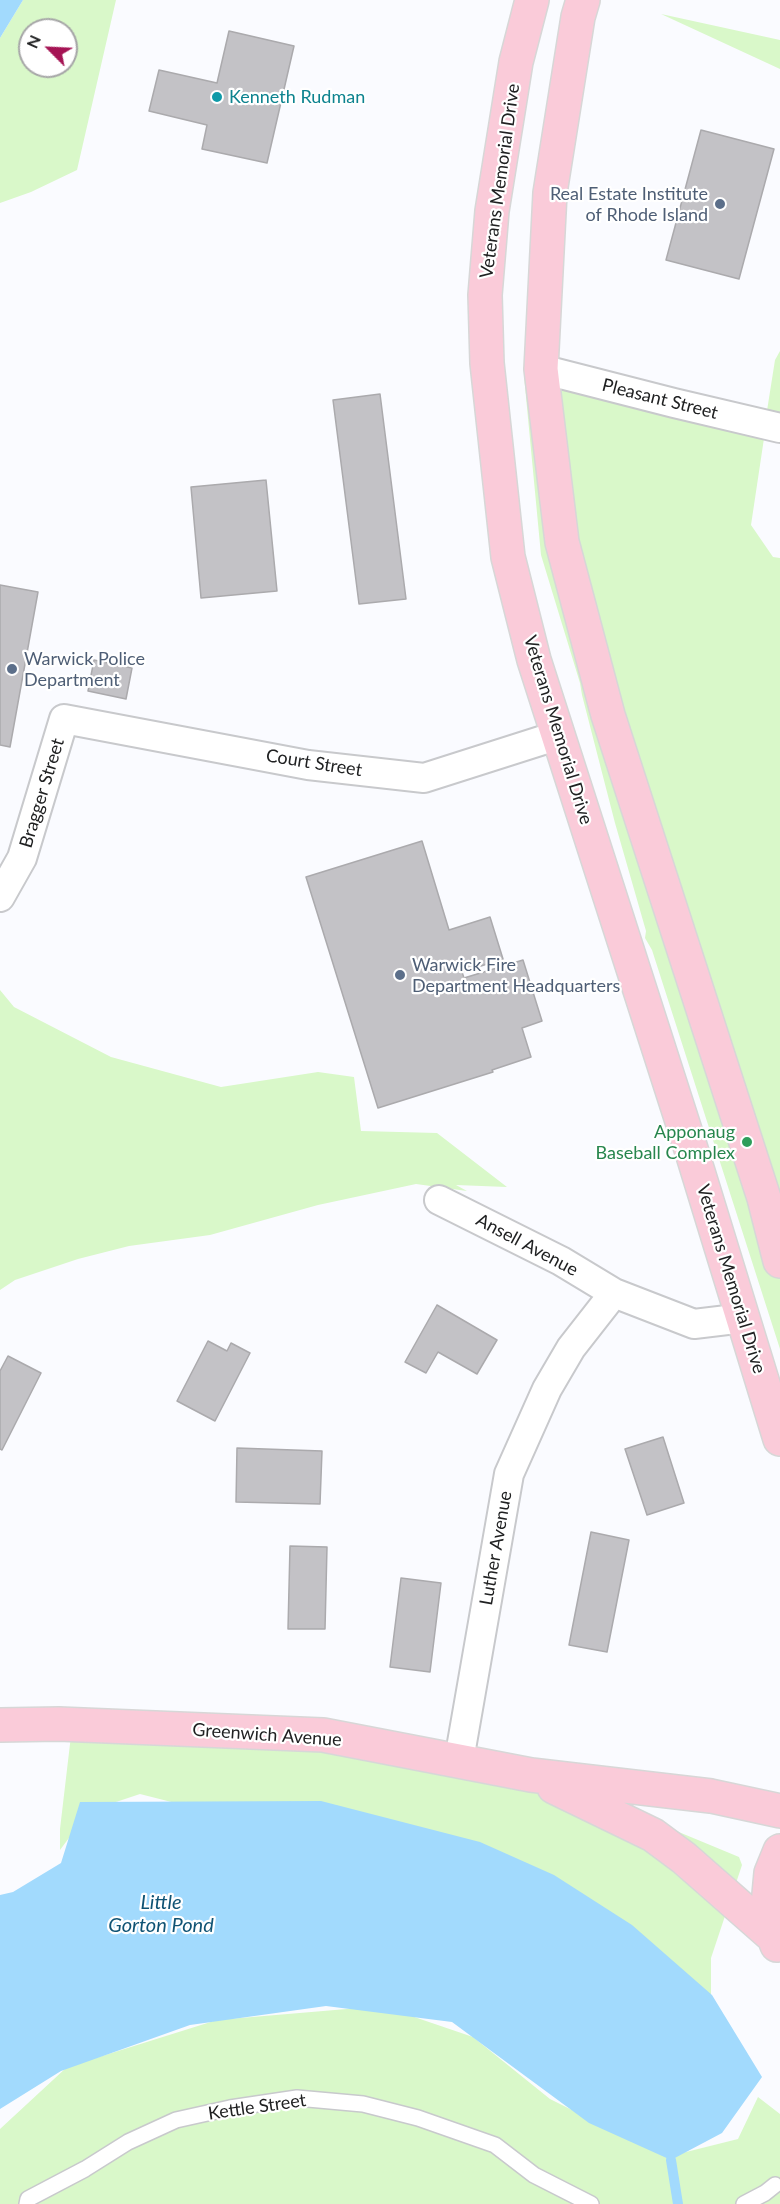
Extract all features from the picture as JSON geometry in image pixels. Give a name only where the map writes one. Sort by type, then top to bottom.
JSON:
[{"type":"main road","name":"Veterans Memorial Drive","points":[[532,0],[516,62],[492,211],[485,295],[487,363],[508,557],[534,660],[744,1318],[780,1438]]},
{"type":"main road","points":[[583,0],[578,17],[550,193],[541,369],[562,542],[608,715],[764,1198],[780,1261]]},
{"type":"main road","name":"Greenwich Avenue","points":[[0,1725],[59,1724],[323,1735],[531,1775],[711,1796],[780,1811]]},
{"type":"main road","name":"Greenwich Avenue","points":[[531,1775],[653,1835],[684,1858],[777,1944]]},
{"type":"main road","points":[[777,1944],[768,1905],[771,1873],[780,1851]]},
{"type":"street","name":"Pleasant Street","points":[[541,369],[674,404],[780,428]]},
{"type":"street","name":"Court Street","points":[[64,719],[308,765],[424,778],[559,735]]},
{"type":"street","name":"Bragger Street","points":[[0,897],[10,883],[22,858],[64,719]]},
{"type":"street","name":"Ansell Avenue","points":[[439,1200],[561,1261],[614,1293],[694,1324],[744,1318]]},
{"type":"street","name":"Luther Avenue","points":[[459,1760],[509,1474],[547,1389],[571,1348],[614,1293]]},
{"type":"lane","name":"Kettle Street","points":[[27,2201],[128,2142],[176,2120],[230,2108],[297,2098],[363,2104],[418,2118],[495,2145],[534,2175],[591,2204]]},
{"type":"lane","points":[[744,2204],[765,2193],[774,2185]]},
{"type":"green space","points":[[23,0],[116,0],[77,170],[31,192],[0,203],[0,38]]},
{"type":"green space","points":[[661,14],[780,40],[780,69]]},
{"type":"green space","points":[[780,351],[780,427],[766,425],[751,525],[773,557],[780,558],[780,1349],[652,950],[645,938],[646,931],[615,823],[580,683],[541,555],[524,376],[542,376],[766,417],[775,360]]},
{"type":"green space","points":[[0,990],[14,1007],[111,1057],[221,1087],[318,1072],[354,1077],[361,1131],[437,1133],[507,1187],[456,1185],[467,1191],[416,1184],[318,1205],[210,1235],[129,1246],[78,1259],[15,1280],[0,1290]]},
{"type":"green space","points":[[72,1727],[325,1731],[645,1818],[739,1857],[742,1865],[711,1958],[711,2015],[246,1821],[140,1794],[89,1811],[60,1850],[60,1829]]},
{"type":"green space","points":[[382,2006],[473,2037],[550,2099],[666,2157],[738,2139],[758,2097],[780,2114],[780,2204],[0,2204],[0,2129],[67,2067],[217,2020]]},
{"type":"water","points":[[0,0],[23,0],[0,38]]},
{"type":"water","name":"Little Gorton Pond","points":[[321,1801],[480,1842],[554,1875],[632,1925],[712,1995],[762,2077],[722,2133],[671,2160],[589,2123],[452,2022],[326,2006],[190,2025],[61,2071],[0,2109],[0,1895],[13,1892],[61,1863],[80,1802]]},
{"type":"building","name":"Kenneth Rudman","points":[[229,31],[294,46],[267,163],[202,149],[207,125],[149,111],[159,70],[217,83]]},
{"type":"building","name":"Real Estate Institute of Rhode Island","points":[[701,130],[774,149],[739,279],[666,260]]},
{"type":"building","points":[[380,394],[406,599],[359,604],[333,400]]},
{"type":"building","points":[[266,480],[277,591],[201,598],[191,487]]},
{"type":"building","name":"Warwick Police Department","points":[[0,585],[38,592],[10,747],[0,745]]},
{"type":"building","points":[[94,660],[132,668],[126,699],[88,691]]},
{"type":"building","name":"Warwick Fire Department Headquarters","points":[[422,841],[449,930],[490,917],[503,959],[462,972],[464,978],[523,960],[542,1021],[522,1028],[531,1057],[492,1070],[493,1072],[378,1108],[306,877]]},
{"type":"building","points":[[437,1305],[497,1340],[477,1374],[438,1352],[426,1373],[405,1362]]},
{"type":"building","points":[[208,1341],[227,1351],[231,1343],[250,1353],[215,1421],[177,1401]]},
{"type":"building","points":[[8,1356],[41,1373],[2,1450],[0,1449],[0,1371]]},
{"type":"building","points":[[663,1437],[684,1503],[647,1515],[625,1449]]},
{"type":"building","points":[[237,1448],[322,1451],[320,1504],[236,1502]]},
{"type":"building","points":[[591,1532],[629,1540],[607,1652],[569,1645]]},
{"type":"building","points":[[290,1546],[327,1547],[325,1629],[288,1629]]},
{"type":"building","points":[[401,1578],[441,1583],[430,1672],[390,1667]]},
{"type":"waterway","points":[[671,2160],[678,2204]]},
{"type":"place","name":"Kenneth Rudman","points":[[217,97]]},
{"type":"place","name":"Real Estate Institute of Rhode Island","points":[[720,204]]},
{"type":"place","name":"Warwick Police Department","points":[[12,669]]},
{"type":"place","name":"Warwick Fire Department Headquarters","points":[[400,975]]},
{"type":"place","name":"Apponaug Baseball Complex","points":[[747,1142]]}]
